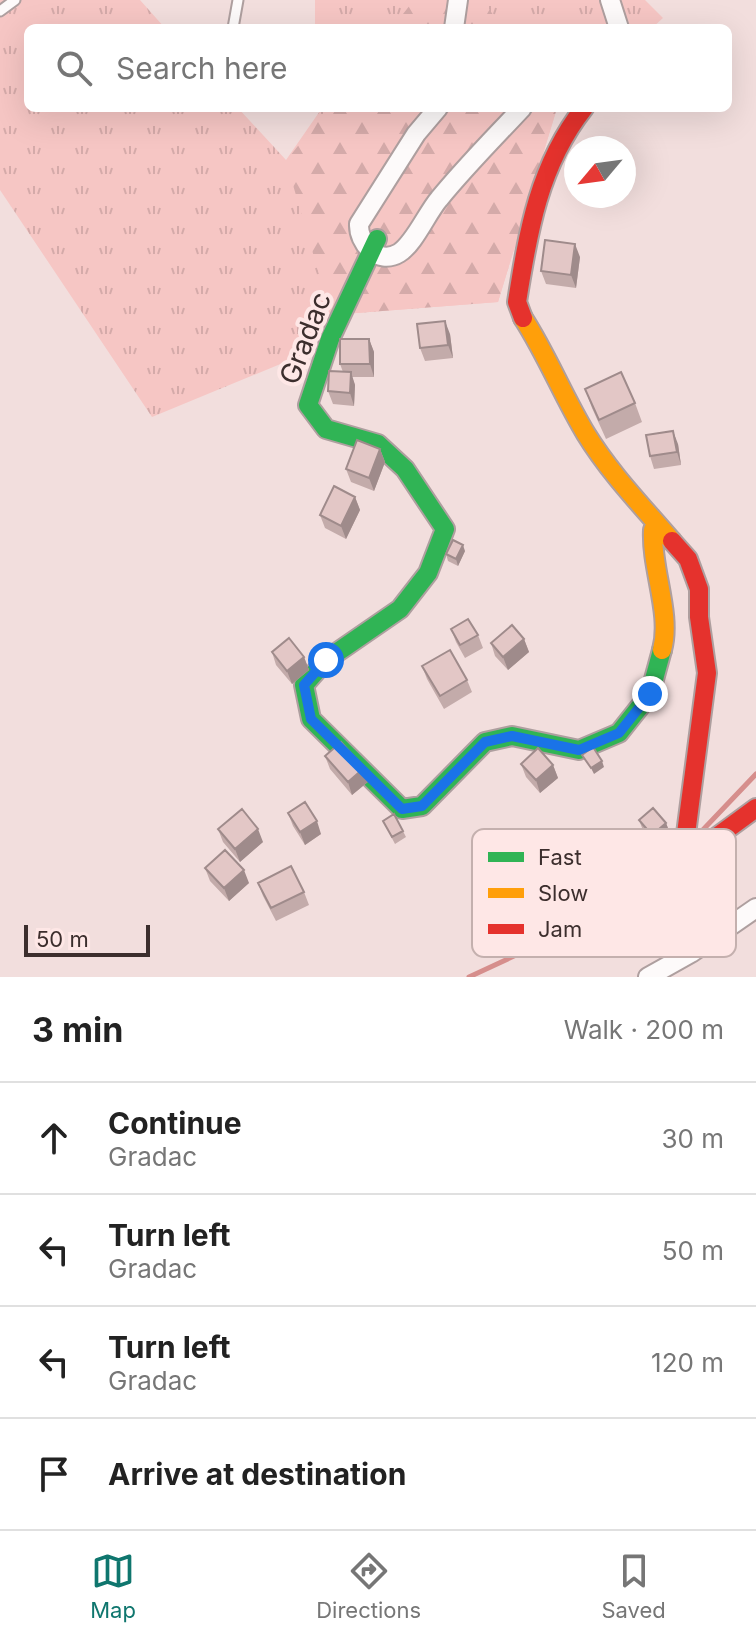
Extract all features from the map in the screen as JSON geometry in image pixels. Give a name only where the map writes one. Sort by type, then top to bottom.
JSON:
[{"type":"street","points":[[455,24],[458,0]]},
{"type":"street","points":[[610,0],[618,24]]},
{"type":"street","points":[[435,112],[416,134],[359,224],[359,232],[374,245],[376,255],[387,257],[399,254],[437,201],[518,112]]},
{"type":"street","points":[[580,112],[564,129],[537,193],[517,302],[522,317],[538,341],[587,435],[609,468],[688,559],[699,589],[699,617],[707,673],[687,829]]},
{"type":"street","name":"Gradac","points":[[374,245],[330,339],[308,405],[326,429],[378,444],[405,469],[445,529],[428,573],[400,609],[326,660],[304,685],[311,719],[402,809],[422,806],[485,742],[512,736],[579,750],[619,733],[650,694],[666,635],[652,549],[653,530],[666,535]]},
{"type":"street","points":[[727,829],[756,808]]},
{"type":"street","points":[[736,922],[756,908]]},
{"type":"street","points":[[648,977],[684,957]]},
{"type":"lane","points":[[0,11],[15,0]]},
{"type":"lane","points":[[234,24],[238,0]]},
{"type":"green space","points":[[0,0],[140,0],[161,24],[24,24],[24,112],[242,112],[286,160],[319,112],[556,112],[498,302],[331,315],[307,353],[152,417],[0,190]]},
{"type":"green space","points":[[315,0],[645,0],[663,18],[656,24],[315,24]]},
{"type":"green space","points":[[414,0],[483,0],[499,24],[395,24]]},
{"type":"green space","points":[[325,112],[556,112],[498,302],[331,315],[286,161]]},
{"type":"building","points":[[545,240],[575,244],[571,275],[541,271]]},
{"type":"building","points":[[445,321],[448,345],[420,348],[417,324]]},
{"type":"building","points":[[340,339],[369,339],[370,364],[340,364]]},
{"type":"building","points":[[329,371],[351,372],[350,393],[328,391]]},
{"type":"building","points":[[621,372],[635,403],[599,420],[585,389]]},
{"type":"building","points":[[673,431],[677,452],[650,456],[646,435]]},
{"type":"building","points":[[357,440],[380,449],[369,478],[346,469]]},
{"type":"building","points":[[334,486],[355,497],[341,526],[320,515]]},
{"type":"building","points":[[453,540],[463,545],[456,559],[446,554]]},
{"type":"building","points":[[468,619],[478,635],[460,645],[451,629]]},
{"type":"building","points":[[512,625],[524,639],[503,657],[491,643]]},
{"type":"building","points":[[289,638],[304,657],[287,671],[272,652]]},
{"type":"building","points":[[450,650],[467,680],[440,696],[422,666]]},
{"type":"building","points":[[341,742],[364,768],[348,782],[325,756]]},
{"type":"building","points":[[593,747],[602,761],[591,768],[582,755]]},
{"type":"building","points":[[538,748],[553,765],[536,780],[521,764]]},
{"type":"building","points":[[305,802],[317,821],[300,832],[288,813]]},
{"type":"building","points":[[653,808],[666,823],[659,829],[647,829],[639,820]]},
{"type":"building","points":[[242,809],[258,829],[235,849],[218,829]]},
{"type":"building","points":[[394,814],[403,831],[392,837],[383,821]]},
{"type":"building","points":[[225,850],[244,870],[224,888],[205,868]]},
{"type":"building","points":[[291,866],[304,892],[271,908],[258,883]]},
{"type":"waterway","points":[[704,829],[756,774]]},
{"type":"waterway","points":[[469,977],[512,957]]},
{"type":"traffic: fast","points":[[377,239],[330,339],[308,405],[326,429],[378,444],[405,469],[445,529],[428,573],[400,609],[326,660],[304,685],[311,719],[402,809],[422,806],[485,742],[512,736],[579,750],[619,733],[650,694],[662,650]]},
{"type":"traffic: slow","points":[[523,318],[595,448],[672,541]]},
{"type":"traffic: slow","points":[[662,650],[665,622],[653,530],[666,535]]},
{"type":"traffic: jam","points":[[523,318],[517,302],[538,200],[556,153],[581,112]]},
{"type":"traffic: jam","points":[[672,541],[688,559],[699,589],[699,617],[707,673],[687,829]]},
{"type":"traffic: jam","points":[[727,829],[756,808]]},
{"type":"route","points":[[326,660],[304,685],[311,719],[402,809],[422,806],[485,742],[512,736],[579,750],[619,733],[650,694]]}]
